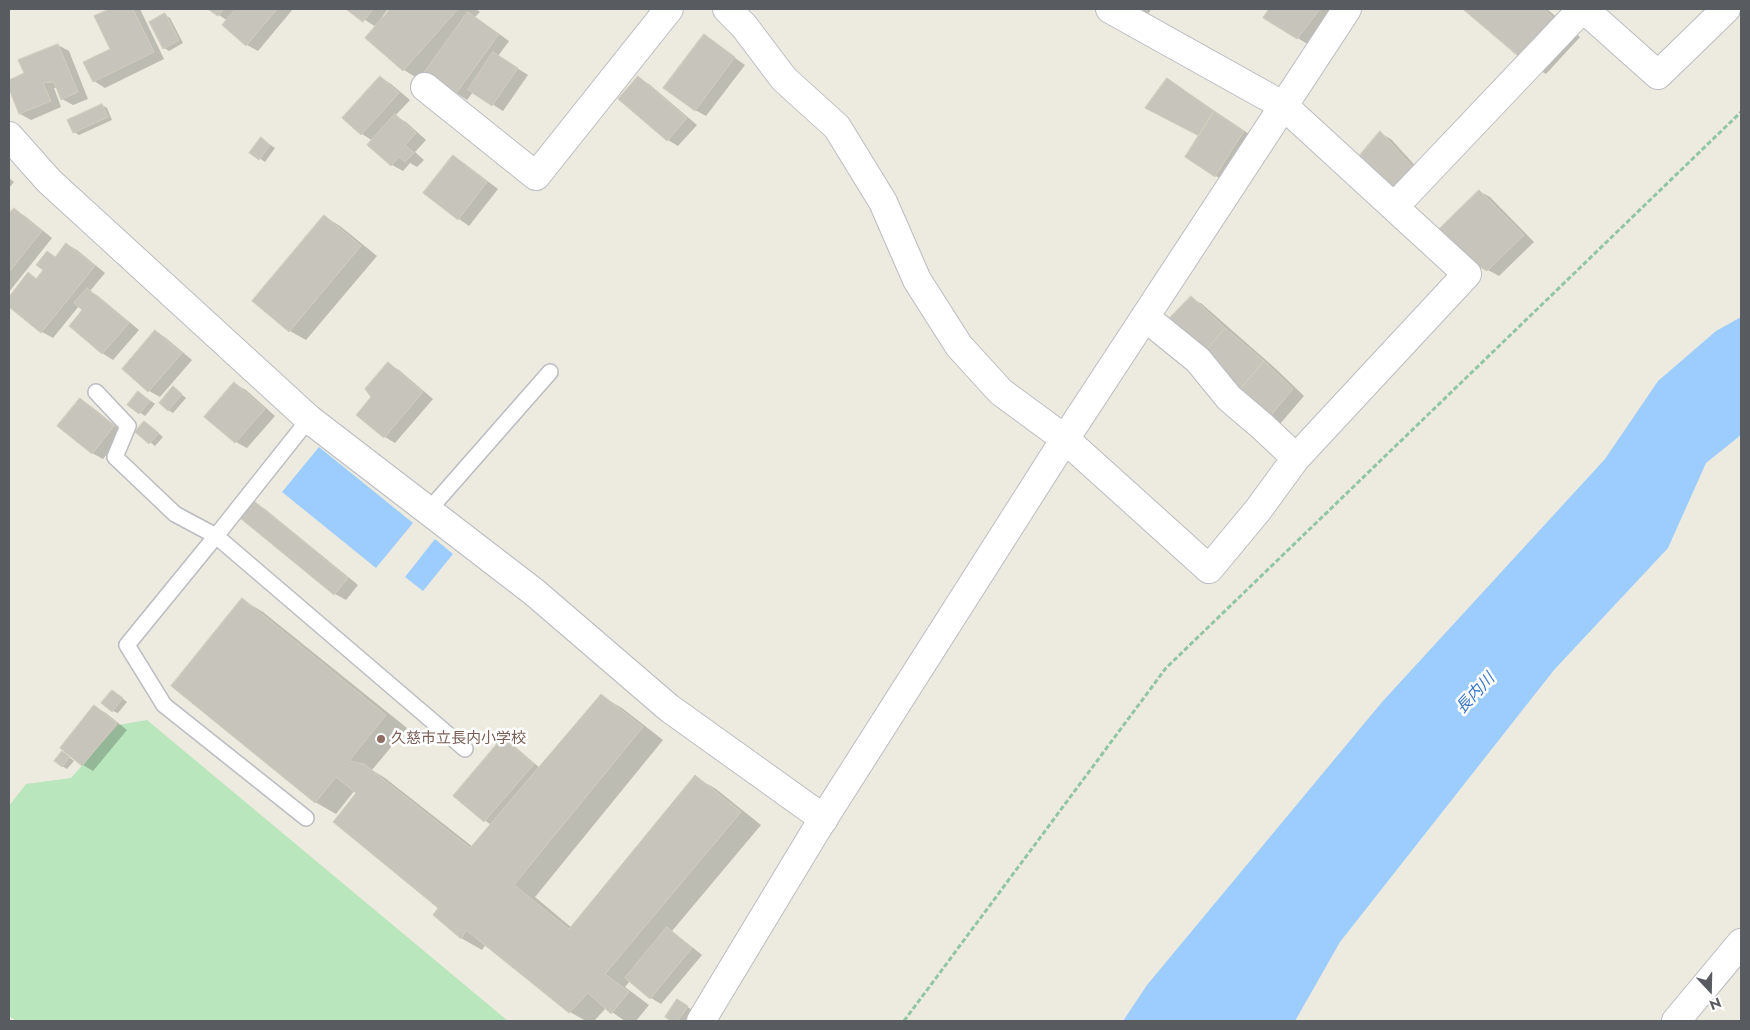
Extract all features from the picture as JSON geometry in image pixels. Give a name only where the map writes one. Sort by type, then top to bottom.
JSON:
[{"type":"street","points":[[426,87],[536,176],[669,9]]},
{"type":"street","points":[[726,9],[744,26],[784,79],[837,127],[883,202],[917,280],[959,346],[1001,392],[1065,439],[1209,569],[1258,510],[1296,458],[1468,274],[1284,106],[1110,9]]},
{"type":"street","points":[[701,1021],[824,819],[1065,439],[1347,9]]},
{"type":"street","points":[[1394,207],[1583,9],[1658,75],[1726,9]]},
{"type":"street","points":[[9,136],[50,181],[309,419],[534,592],[669,708],[824,819]]},
{"type":"street","points":[[1145,317],[1198,360],[1229,398],[1296,458]]},
{"type":"street","points":[[1676,1021],[1741,944]]},
{"type":"street","points":[[1711,980],[1741,964]]},
{"type":"lane","points":[[428,511],[550,372]]},
{"type":"lane","points":[[96,392],[128,426],[115,457],[175,514],[216,536],[465,748]]},
{"type":"lane","points":[[306,818],[164,705],[127,645],[309,419]]},
{"type":"path","points":[[904,1021],[1166,668],[1741,112]]},
{"type":"green space","points":[[147,720],[508,1021],[16,1021],[9,1016],[9,806],[26,784],[71,778],[118,725]]},
{"type":"water","name":"長内川","points":[[1741,317],[1741,435],[1706,463],[1668,548],[1554,670],[1340,942],[1295,1021],[1123,1021],[1147,985],[1382,702],[1605,459],[1658,381],[1716,331]]},
{"type":"water","points":[[319,447],[413,523],[376,568],[282,492]]},
{"type":"water","points":[[435,539],[453,554],[423,591],[405,577]]},
{"type":"building","points":[[110,9],[133,9],[154,52],[93,82],[83,62],[110,49],[94,16]]},
{"type":"building","points":[[208,9],[224,9],[218,16]]},
{"type":"building","points":[[236,9],[277,9],[246,46],[222,25]]},
{"type":"building","points":[[346,9],[373,9],[363,22]]},
{"type":"building","points":[[390,9],[458,9],[403,71],[365,38]]},
{"type":"building","points":[[1269,9],[1320,9],[1297,39],[1263,18]]},
{"type":"building","points":[[1463,9],[1543,9],[1565,27],[1529,65]]},
{"type":"building","points":[[468,12],[499,34],[455,95],[424,73]]},
{"type":"building","points":[[165,13],[179,40],[163,49],[149,22]]},
{"type":"building","points":[[704,34],[735,57],[695,111],[663,88]]},
{"type":"building","points":[[58,44],[78,92],[61,100],[54,82],[43,83],[51,101],[19,114],[9,89],[9,80],[24,73],[18,60]]},
{"type":"building","points":[[493,52],[518,68],[492,106],[468,90]]},
{"type":"building","points":[[380,76],[399,93],[361,135],[342,118]]},
{"type":"building","points":[[638,76],[687,118],[667,141],[618,99]]},
{"type":"building","points":[[1167,78],[1214,111],[1199,136],[1145,108]]},
{"type":"building","points":[[102,104],[108,117],[73,133],[67,120]]},
{"type":"building","points":[[1214,111],[1244,131],[1215,177],[1185,157]]},
{"type":"building","points":[[395,114],[416,133],[405,145],[414,153],[405,162],[399,157],[391,166],[367,145]]},
{"type":"building","points":[[1380,131],[1422,177],[1402,198],[1350,167]]},
{"type":"building","points":[[261,137],[270,145],[259,160],[249,153]]},
{"type":"building","points":[[453,155],[487,182],[458,220],[423,193]]},
{"type":"building","points":[[1479,190],[1524,235],[1487,271],[1429,239]]},
{"type":"building","points":[[14,208],[42,231],[9,272],[9,213]]},
{"type":"building","points":[[324,215],[361,246],[289,332],[252,301]]},
{"type":"building","points":[[66,243],[95,266],[41,333],[9,307],[9,297],[28,272],[36,279],[43,270],[36,265],[47,251],[55,257]]},
{"type":"building","points":[[87,288],[129,323],[102,354],[69,326],[82,310],[74,303]]},
{"type":"building","points":[[1191,296],[1225,328],[1198,360],[1159,329]]},
{"type":"building","points":[[1225,328],[1264,361],[1237,393],[1198,360]]},
{"type":"building","points":[[155,330],[182,353],[148,392],[122,369]]},
{"type":"building","points":[[1264,361],[1293,389],[1262,426],[1237,393]]},
{"type":"building","points":[[388,362],[423,392],[384,438],[356,415],[371,397],[365,389]]},
{"type":"building","points":[[234,382],[265,409],[235,443],[204,417]]},
{"type":"building","points":[[173,386],[182,394],[168,411],[159,403]]},
{"type":"building","points":[[138,391],[150,401],[139,414],[127,405]]},
{"type":"building","points":[[80,398],[114,426],[92,454],[57,426]]},
{"type":"building","points":[[144,421],[159,433],[149,444],[135,432]]},
{"type":"building","points":[[254,501],[348,578],[334,595],[240,518]]},
{"type":"building","points":[[242,598],[386,715],[349,761],[364,764],[470,848],[601,694],[643,727],[514,885],[569,929],[695,775],[741,812],[605,974],[629,992],[611,1014],[588,993],[569,1013],[466,930],[461,939],[433,915],[438,908],[333,822],[356,793],[336,777],[315,803],[171,686]]},
{"type":"building","points":[[112,690],[123,698],[112,712],[101,703]]},
{"type":"building","points":[[94,705],[117,723],[82,766],[60,748]]},
{"type":"building","points":[[502,738],[534,764],[484,822],[453,796]]},
{"type":"building","points":[[62,751],[70,757],[62,767],[54,761]]},
{"type":"building","points":[[667,927],[692,948],[650,999],[625,978]]},
{"type":"building","points":[[677,999],[688,1006],[678,1021],[671,1021],[665,1017]]},
{"type":"place","name":"久慈市立長内小学校","points":[[381,739]]}]
